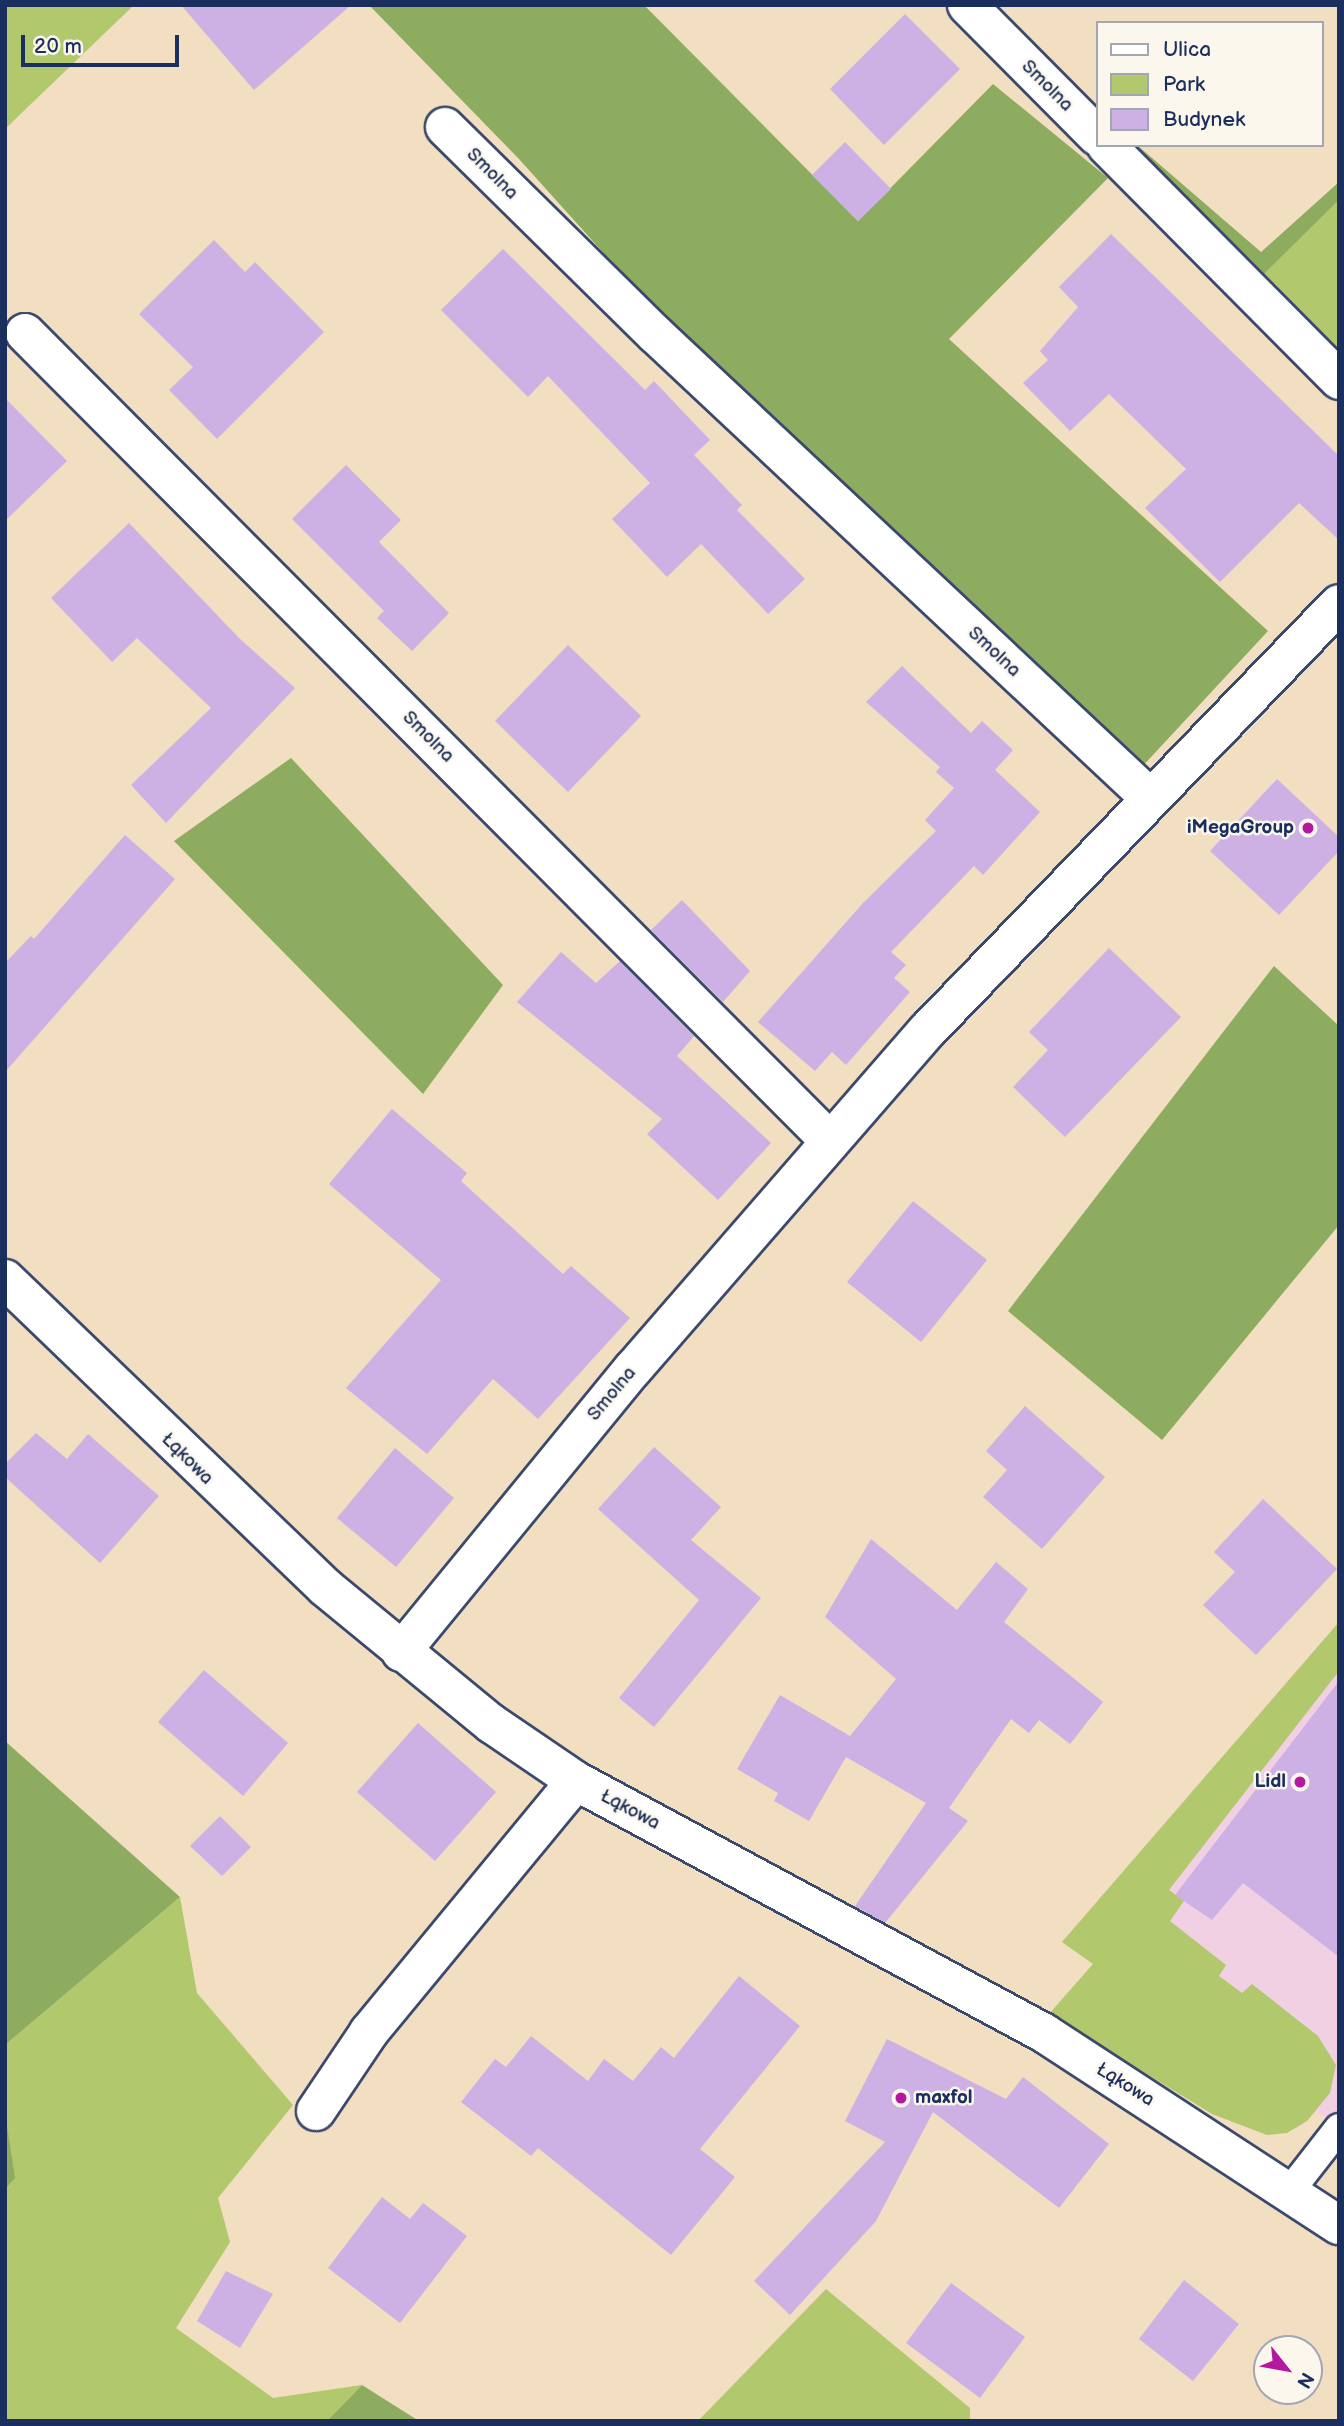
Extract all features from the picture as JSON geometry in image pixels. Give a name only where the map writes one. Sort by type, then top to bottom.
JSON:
[{"type":"street","name":"Smolna","points":[[967,5],[1096,135]]},
{"type":"street","name":"Smolna","points":[[445,127],[655,334],[1150,798]]},
{"type":"street","points":[[1108,147],[1339,380]]},
{"type":"street","name":"Smolna","points":[[25,334],[830,1141]]},
{"type":"street","name":"Smolna","points":[[401,1652],[477,1554],[830,1141],[1005,945],[1339,604]]},
{"type":"street","name":"Łąkowa","points":[[5,1279],[218,1489],[401,1652],[492,1724],[576,1781],[1044,2033],[1339,2225]]},
{"type":"street","points":[[316,2111],[369,2032],[576,1781]]},
{"type":"lane","points":[[1290,2192],[1339,2128]]},
{"type":"shaded area","points":[[1339,1622],[1339,2128],[1316,2111],[1299,2128],[1267,2135],[1212,2114],[1049,2014],[1093,1964],[1062,1942]]},
{"type":"green space","points":[[5,5],[134,5],[5,129]]},
{"type":"green space","points":[[369,5],[644,5],[858,221],[993,84],[1108,178],[949,339],[1268,631],[1139,770],[662,318],[519,159]]},
{"type":"green space","points":[[1139,147],[1261,252],[1339,182],[1339,200],[1259,279]]},
{"type":"green space","points":[[1339,200],[1339,357],[1259,279]]},
{"type":"green space","points":[[291,758],[503,985],[423,1094],[174,841]]},
{"type":"green space","points":[[1274,966],[1339,1026],[1339,1225],[1162,1440],[1008,1311]]},
{"type":"green space","points":[[1339,1622],[1339,1671],[1169,1890],[1184,1901],[1170,1921],[1226,1965],[1219,1976],[1242,1993],[1252,1984],[1318,2036],[1336,2065],[1330,2093],[1307,2121],[1287,2133],[1267,2135],[1212,2114],[1049,2014],[1093,1964],[1062,1942]]},
{"type":"green space","points":[[5,1741],[180,1897],[5,2045]]},
{"type":"green space","points":[[180,1897],[197,1993],[293,2105],[218,2198],[230,2242],[176,2328],[273,2398],[362,2385],[327,2421],[5,2421],[5,2189],[14,2178],[5,2113],[5,2045]]},
{"type":"green space","points":[[5,2113],[15,2178],[5,2189]]},
{"type":"green space","points":[[826,2289],[970,2408],[970,2421],[698,2421]]},
{"type":"green space","points":[[362,2385],[419,2421],[327,2421]]},
{"type":"building","points":[[181,5],[351,5],[254,90]]},
{"type":"building","points":[[905,14],[960,69],[884,145],[830,89]]},
{"type":"building","points":[[845,142],[891,189],[858,221],[812,175]]},
{"type":"building","points":[[1111,234],[1339,456],[1339,540],[1299,503],[1220,582],[1145,508],[1186,469],[1109,394],[1070,431],[1023,383],[1048,360],[1040,351],[1078,307],[1059,287]]},
{"type":"building","points":[[214,240],[245,272],[255,262],[324,332],[217,439],[169,390],[193,367],[139,314]]},
{"type":"building","points":[[503,249],[645,390],[654,381],[710,440],[694,455],[742,505],[737,510],[805,579],[768,614],[701,544],[667,577],[612,519],[650,483],[548,376],[528,397],[441,310]]},
{"type":"building","points":[[5,398],[67,461],[5,521]]},
{"type":"building","points":[[346,465],[401,520],[379,542],[449,613],[412,651],[377,618],[384,611],[292,519]]},
{"type":"building","points":[[129,523],[239,638],[295,688],[166,823],[131,785],[211,708],[137,638],[112,662],[51,598]]},
{"type":"building","points":[[568,645],[641,716],[568,792],[495,721]]},
{"type":"building","points":[[902,666],[971,733],[982,721],[1013,750],[995,770],[1040,812],[983,875],[974,866],[891,952],[906,965],[894,978],[910,992],[846,1065],[832,1052],[815,1071],[758,1022],[863,903],[936,831],[925,820],[954,788],[936,772],[940,767],[866,702]]},
{"type":"building","points":[[1277,779],[1339,837],[1339,851],[1279,915],[1210,851]]},
{"type":"building","points":[[125,835],[175,879],[5,1072],[5,963],[31,936],[34,939]]},
{"type":"building","points":[[682,900],[750,971],[723,1002],[651,930]]},
{"type":"building","points":[[1109,948],[1181,1017],[1065,1137],[1013,1087],[1048,1050],[1029,1032]]},
{"type":"building","points":[[561,952],[596,983],[620,961],[694,1036],[677,1056],[771,1143],[718,1200],[647,1134],[662,1119],[517,1002]]},
{"type":"building","points":[[392,1109],[467,1173],[461,1181],[563,1274],[571,1266],[630,1318],[538,1419],[493,1379],[427,1454],[346,1388],[441,1280],[329,1184]]},
{"type":"building","points":[[913,1201],[987,1260],[921,1342],[847,1282]]},
{"type":"building","points":[[1025,1406],[1105,1477],[1042,1549],[983,1497],[1007,1470],[986,1451]]},
{"type":"building","points":[[36,1433],[67,1459],[88,1434],[159,1496],[100,1563],[5,1477],[5,1464]]},
{"type":"building","points":[[654,1447],[721,1507],[691,1540],[761,1598],[654,1727],[619,1698],[699,1600],[598,1509]]},
{"type":"building","points":[[395,1448],[454,1498],[396,1567],[337,1518]]},
{"type":"building","points":[[1263,1499],[1337,1569],[1256,1655],[1203,1605],[1235,1572],[1214,1552]]},
{"type":"building","points":[[871,1539],[957,1610],[996,1562],[1028,1589],[1004,1622],[1103,1702],[1070,1744],[1039,1720],[1029,1733],[1011,1719],[949,1808],[968,1821],[885,1923],[855,1906],[926,1803],[846,1757],[809,1821],[774,1801],[778,1793],[737,1769],[780,1695],[850,1736],[896,1679],[825,1617]]},
{"type":"building","points":[[204,1670],[288,1743],[243,1796],[158,1722]]},
{"type":"building","name":"Lidl","points":[[1339,1681],[1339,1957],[1243,1883],[1212,1920],[1175,1895]]},
{"type":"building","points":[[418,1723],[496,1792],[435,1861],[357,1792]]},
{"type":"building","points":[[220,1816],[251,1847],[222,1876],[190,1846]]},
{"type":"building","points":[[739,1976],[800,2026],[700,2149],[735,2177],[671,2255],[538,2148],[531,2156],[461,2102],[495,2059],[506,2067],[531,2036],[588,2081],[604,2059],[633,2081],[661,2047],[674,2058]]},
{"type":"building","points":[[887,2039],[1006,2099],[1023,2077],[1109,2144],[1059,2208],[933,2112],[876,2221],[790,2315],[754,2281],[885,2142],[845,2121]]},
{"type":"building","points":[[382,2197],[410,2219],[423,2203],[467,2236],[400,2323],[328,2268]]},
{"type":"building","points":[[226,2271],[273,2294],[240,2348],[197,2321]]},
{"type":"building","points":[[1184,2280],[1239,2324],[1193,2381],[1139,2339]]},
{"type":"building","points":[[951,2283],[1025,2337],[980,2398],[906,2343]]},
{"type":"place","name":"iMegaGroup","points":[[1308,828]]},
{"type":"place","name":"Lidl","points":[[1300,1782]]},
{"type":"place","name":"maxfol","points":[[901,2098]]}]
